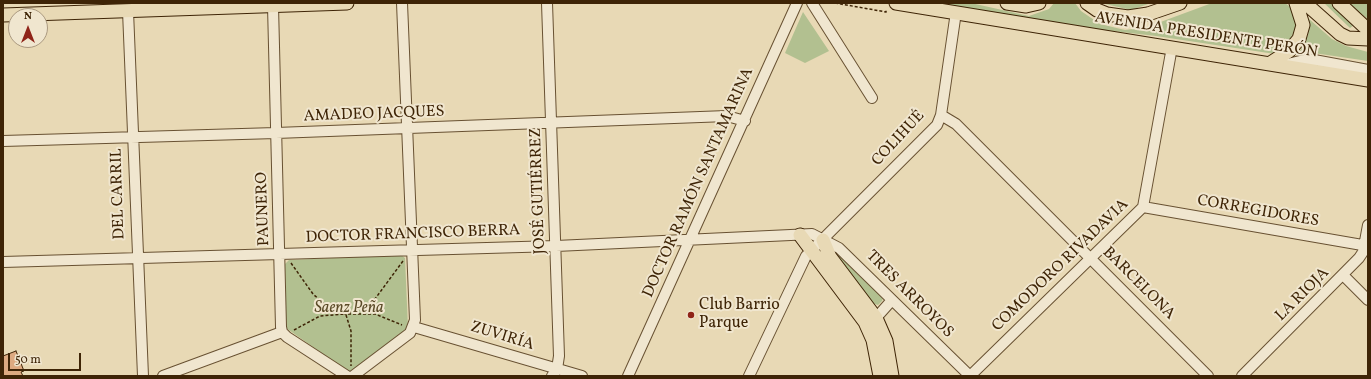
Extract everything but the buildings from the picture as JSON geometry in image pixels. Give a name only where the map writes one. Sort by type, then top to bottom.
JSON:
[{"type":"main road","points":[[3,15],[347,3]]},
{"type":"main road","points":[[1007,3],[1029,6],[1039,3]]},
{"type":"main road","name":"AVENIDA PRESIDENTE PERÓN","points":[[1087,3],[1097,10],[1107,14],[1128,17],[1148,14],[1180,3]]},
{"type":"main road","points":[[1274,65],[1299,39],[1303,25],[1296,3]]},
{"type":"main road","name":"AVENIDA PRESIDENTE PERÓN","points":[[1305,3],[1337,31],[1348,38]]},
{"type":"main road","points":[[1339,3],[1368,30]]},
{"type":"main road","name":"AVENIDA PRESIDENTE PERÓN","points":[[891,5],[956,12],[1368,80]]},
{"type":"main road","points":[[1348,38],[1368,39]]},
{"type":"main road","points":[[800,235],[813,250],[868,325],[873,340],[880,376]]},
{"type":"main road","points":[[822,240],[830,257],[876,318],[886,341],[892,376]]},
{"type":"street","points":[[163,376],[282,332],[287,337],[350,375],[410,333],[414,327],[402,3]]},
{"type":"street","name":"JOSÉ GUTIÉRREZ","points":[[547,3],[559,356],[554,373]]},
{"type":"street","name":"DOCTOR RAMÓN SANTAMARINA","points":[[628,376],[797,3]]},
{"type":"street","points":[[812,3],[872,98]]},
{"type":"street","name":"PAUNERO","points":[[273,6],[282,332]]},
{"type":"street","name":"DEL CARRIL","points":[[128,11],[132,138],[143,376]]},
{"type":"street","name":"COLIHUÉ","points":[[749,376],[802,261],[937,125],[941,115],[956,12]]},
{"type":"street","points":[[1348,38],[1368,45]]},
{"type":"street","name":"COMODORO RIVADAVIA","points":[[970,376],[1090,257],[1143,207],[1172,47]]},
{"type":"street","points":[[1274,65],[1304,60],[1314,60],[1368,70]]},
{"type":"street","name":"BARCELONA","points":[[941,115],[956,124],[1208,376]]},
{"type":"street","name":"AMADEO JACQUES","points":[[3,141],[132,138],[727,116],[745,120]]},
{"type":"street","name":"CORREGIDORES","points":[[1143,207],[1366,246]]},
{"type":"street","name":"LA RIOJA","points":[[1242,376],[1359,258],[1366,246],[1368,225]]},
{"type":"street","name":"DOCTOR FRANCISCO BERRA","points":[[3,262],[556,246],[812,234],[822,240]]},
{"type":"street","name":"TRES ARROYOS","points":[[822,240],[839,248],[970,376]]},
{"type":"street","points":[[1343,275],[1368,300]]},
{"type":"street","points":[[876,318],[892,300]]},
{"type":"street","name":"ZUVIRÍA","points":[[414,327],[554,373],[582,376]]},
{"type":"path","points":[[835,3],[886,12],[891,5]]},
{"type":"path","points":[[281,254],[289,260],[313,294],[331,310],[346,314],[372,303],[405,258],[405,266]]},
{"type":"path","points":[[346,314],[351,331],[350,375]]},
{"type":"path","points":[[297,336],[291,332],[320,316],[346,314],[375,314],[408,328],[414,327]]},
{"type":"green space","points":[[934,3],[971,3],[1029,16],[1049,9],[1054,3],[1075,3],[1081,11],[1100,24],[1125,30],[1147,27],[1212,3],[1285,3],[1293,9],[1297,28],[1284,50],[1275,54],[1156,36],[1104,30]]},
{"type":"green space","points":[[1101,3],[1151,3],[1131,10]]},
{"type":"green space","points":[[1324,3],[1331,3],[1354,25],[1350,28]]},
{"type":"green space","points":[[1349,3],[1368,3],[1368,19],[1364,16]]},
{"type":"green space","points":[[803,12],[829,51],[805,63],[785,53]]},
{"type":"green space","points":[[1309,19],[1332,39],[1346,46],[1368,52],[1368,61],[1300,51],[1308,35]]},
{"type":"green space","points":[[837,251],[883,298],[878,305],[872,303],[835,254]]},
{"type":"green space","name":"Saenz Peña","points":[[401,255],[405,258],[408,328],[350,373],[286,328],[285,264],[289,260]]},
{"type":"place","name":"Club Barrio Parque","points":[[691,315]]}]
